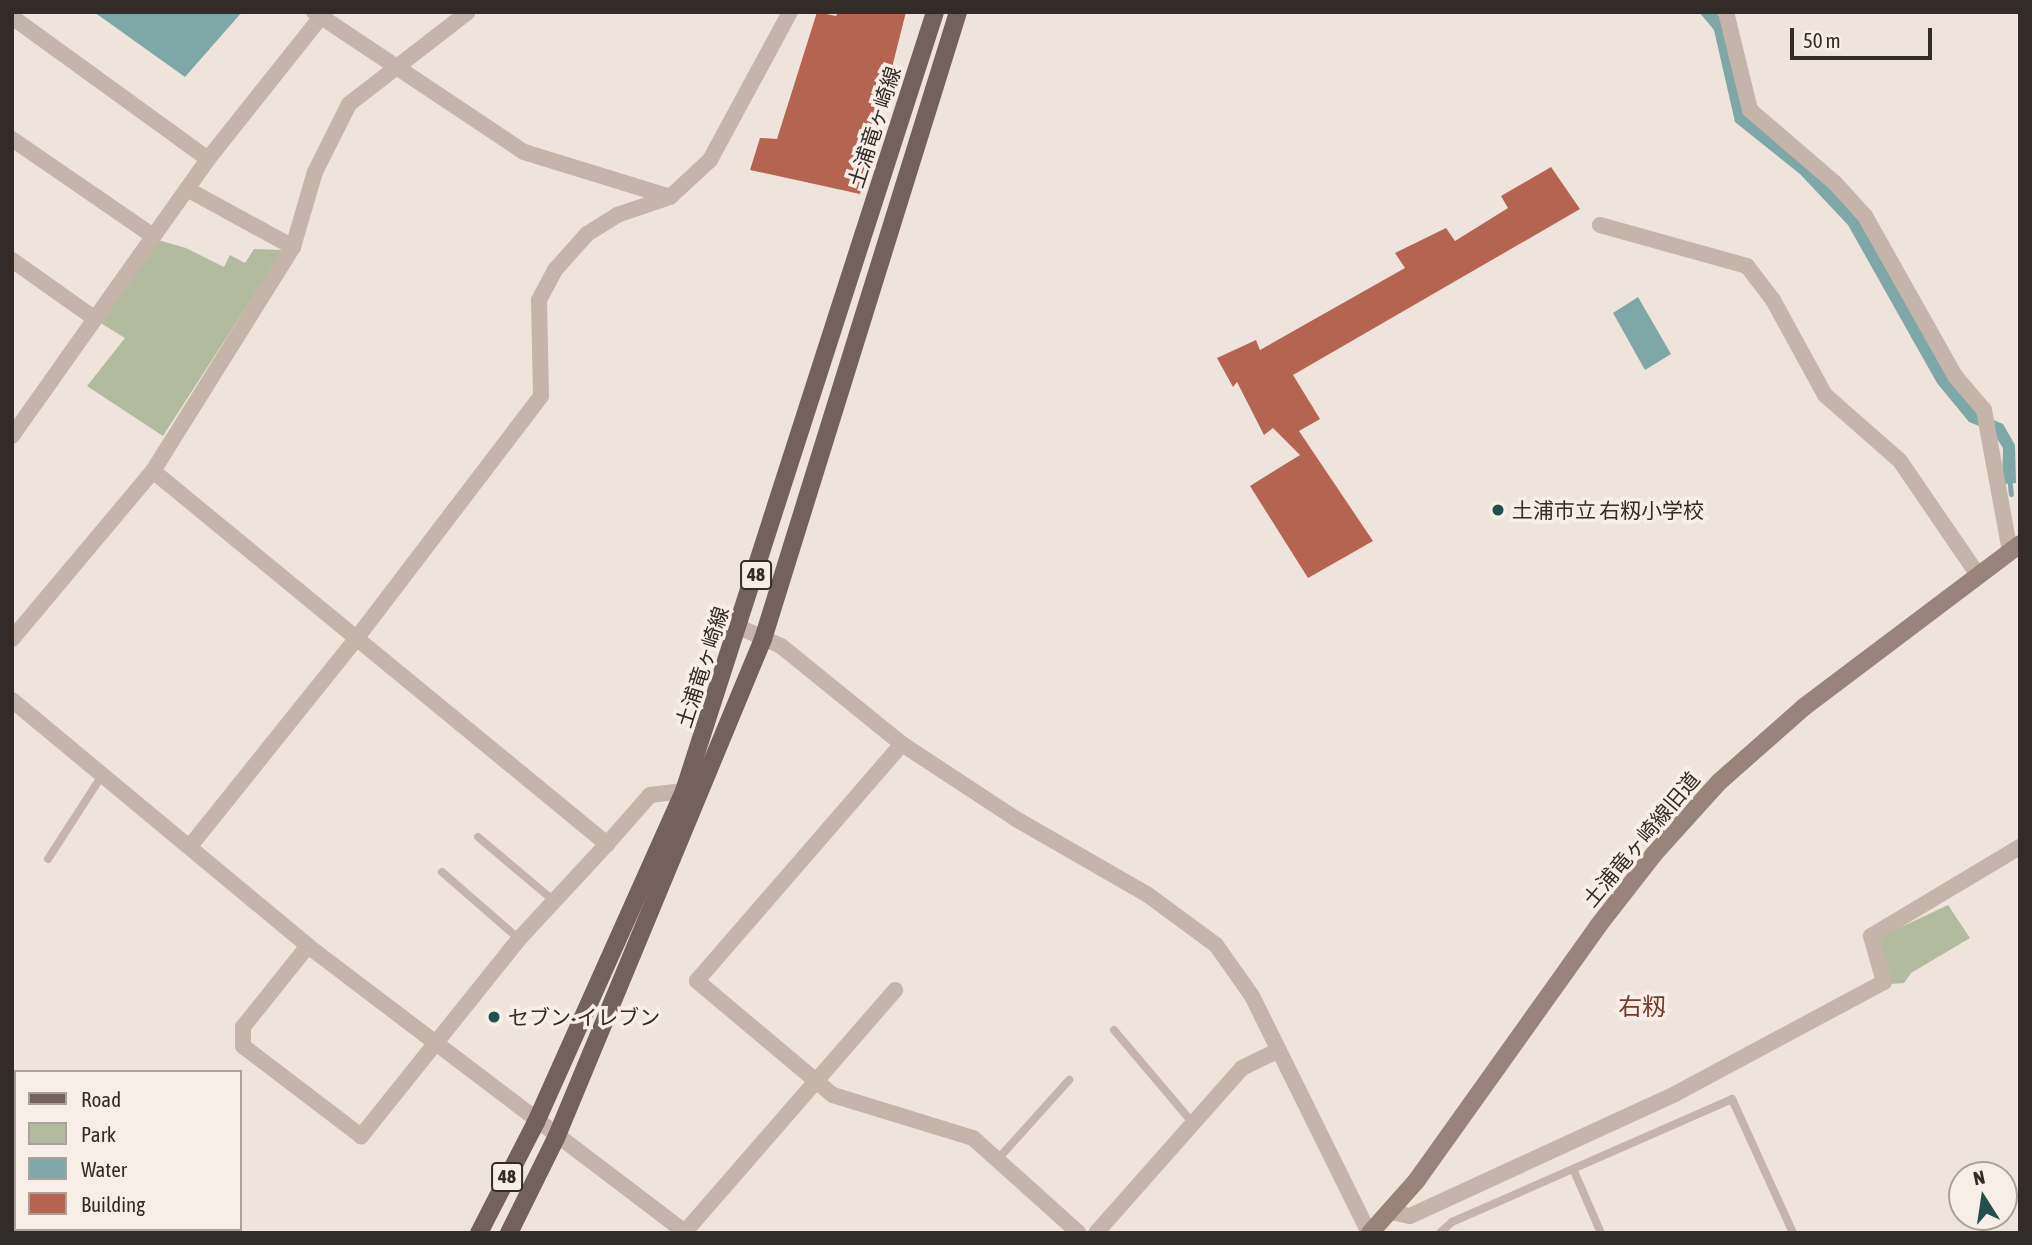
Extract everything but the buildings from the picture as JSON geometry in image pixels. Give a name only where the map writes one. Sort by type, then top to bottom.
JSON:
[{"type":"main road","name":"土浦竜ヶ崎線","points":[[479,1233],[536,1122],[684,790],[739,627],[935,12]]},
{"type":"main road","name":"土浦竜ヶ崎線","points":[[509,1233],[556,1138],[763,639],[958,12]]},
{"type":"street","points":[[12,639],[153,471],[293,247],[315,172],[349,104],[468,12]]},
{"type":"street","points":[[191,845],[356,639],[541,396],[544,383],[539,300],[555,270],[587,234],[617,215],[670,197],[710,160],[790,12]]},
{"type":"street","points":[[1726,12],[1750,110],[1835,183],[1865,216],[1955,376],[1984,410],[2015,548]]},
{"type":"street","points":[[12,436],[208,159],[319,13],[524,152],[670,197]]},
{"type":"street","points":[[12,17],[208,159]]},
{"type":"street","points":[[12,139],[153,236]]},
{"type":"street","points":[[187,189],[293,247]]},
{"type":"street","points":[[1600,225],[1747,266],[1773,300],[1825,395],[1900,461],[1978,575]]},
{"type":"street","points":[[12,260],[94,318]]},
{"type":"street","points":[[153,471],[607,844]]},
{"type":"street","name":"土浦竜ヶ崎線旧道","points":[[1370,1233],[1391,1212],[1606,916],[1719,782],[1804,707],[2015,548]]},
{"type":"street","points":[[739,627],[781,646],[902,744],[1016,819],[1148,895],[1216,945],[1252,996],[1370,1233]]},
{"type":"street","points":[[12,700],[191,845],[308,946],[556,1138],[685,1232],[895,990]]},
{"type":"street","points":[[902,744],[697,981],[833,1095],[973,1138],[1079,1233]]},
{"type":"street","points":[[308,946],[243,1027],[243,1046],[361,1136],[519,939],[650,794],[684,790]]},
{"type":"street","points":[[1391,1212],[1410,1216],[1675,1094],[1884,982],[1871,936],[2020,847]]},
{"type":"street","points":[[1096,1233],[1242,1068],[1279,1050]]},
{"type":"lane","points":[[48,859],[103,774]]},
{"type":"lane","points":[[478,837],[554,901]]},
{"type":"lane","points":[[442,872],[519,939]]},
{"type":"lane","points":[[1114,1030],[1194,1123]]},
{"type":"lane","points":[[997,1160],[1069,1080]]},
{"type":"lane","points":[[1440,1233],[1452,1222],[1574,1171],[1732,1099],[1793,1233]]},
{"type":"lane","points":[[1574,1171],[1601,1233]]},
{"type":"green space","points":[[158,240],[186,248],[224,267],[230,255],[245,263],[254,249],[283,250],[163,436],[87,386],[125,338],[99,322]]},
{"type":"green space","points":[[1948,905],[1970,938],[1911,973],[1904,983],[1891,984],[1878,938]]},
{"type":"water","points":[[94,12],[242,12],[185,77]]},
{"type":"water","points":[[1699,12],[1716,12],[1725,24],[1745,114],[1808,164],[1859,218],[1979,414],[2003,424],[2015,445],[2016,483],[2002,484],[2003,448],[1992,431],[1969,422],[1937,383],[1848,225],[1800,174],[1735,122],[1714,30]]},
{"type":"water","points":[[1638,297],[1671,354],[1645,370],[1613,313]]},
{"type":"waterway","points":[[2009,476],[2011,494]]},
{"type":"place","name":"土浦市立 右籾小学校","points":[[1498,510]]},
{"type":"place","name":"セブン-イレブン","points":[[494,1017]]},
{"type":"district","name":"右籾","points":[[1642,1007]]}]
